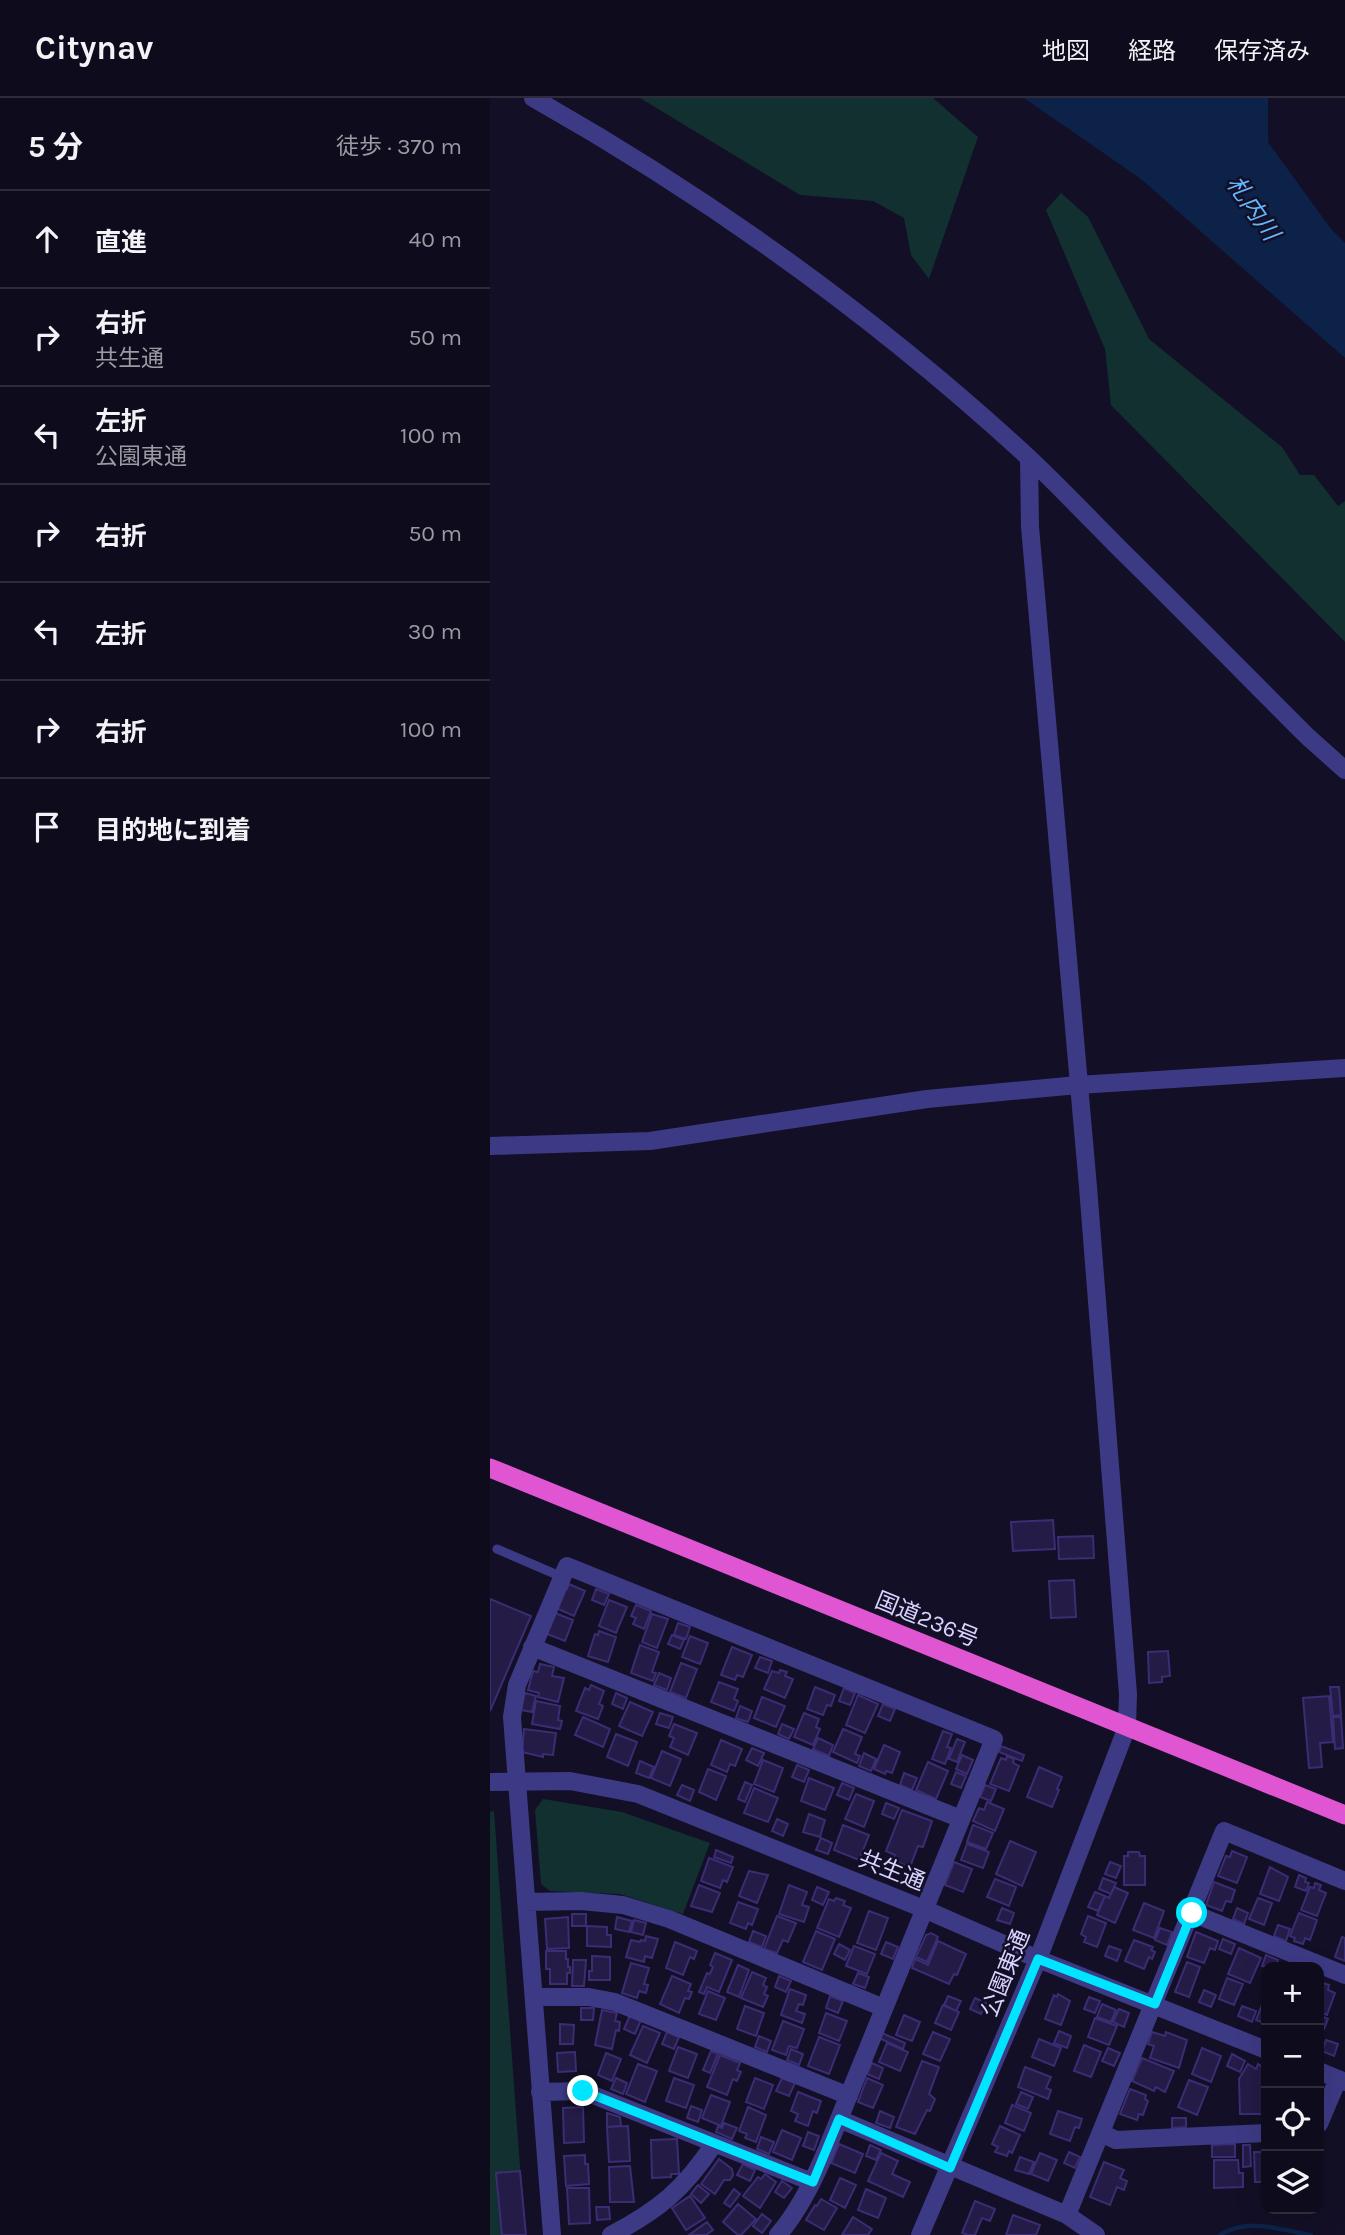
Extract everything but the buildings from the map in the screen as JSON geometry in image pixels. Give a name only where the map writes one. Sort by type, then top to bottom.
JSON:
[{"type":"highway","name":"国道236号","points":[[490,1468],[1345,1815]]},
{"type":"street","points":[[533,98],[684,188],[781,257],[922,365],[1029,458],[1308,737],[1345,770]]},
{"type":"street","name":"公園東通","points":[[920,2235],[1038,1959],[1127,1727],[1128,1694],[1088,1187],[1030,527],[1029,458]]},
{"type":"street","points":[[490,1146],[650,1141],[927,1099],[1078,1085],[1345,1068]]},
{"type":"street","points":[[552,2235],[512,1717],[517,1685],[567,1566],[994,1739],[813,2182],[778,2235]]},
{"type":"street","points":[[532,1647],[961,1819]]},
{"type":"street","name":"共生通","points":[[490,1782],[570,1780],[638,1794],[1261,2048]]},
{"type":"street","points":[[1067,2215],[1224,1831],[1345,1881]]},
{"type":"street","points":[[526,1902],[581,1901],[635,1909],[669,1919],[884,2008]]},
{"type":"street","points":[[1192,1913],[1345,1975]]},
{"type":"street","points":[[534,1997],[589,1997],[615,2001],[849,2096]]},
{"type":"street","points":[[1324,2073],[1342,2080],[1324,2114]]},
{"type":"street","points":[[540,2092],[583,2091],[813,2182]]},
{"type":"street","points":[[839,2119],[1067,2215],[1096,2235]]},
{"type":"street","points":[[1101,2133],[1116,2140],[1261,2133]]},
{"type":"street","points":[[611,2235],[663,2204],[695,2173],[714,2144]]},
{"type":"lane","points":[[497,1549],[562,1577]]},
{"type":"green space","points":[[640,98],[933,98],[978,137],[929,279],[911,255],[904,218],[873,201],[800,195]]},
{"type":"green space","points":[[1061,193],[1088,217],[1149,339],[1282,447],[1300,475],[1314,475],[1338,506],[1345,501],[1345,642],[1111,405],[1105,349],[1046,210]]},
{"type":"green space","points":[[543,1799],[622,1812],[710,1843],[683,1914],[620,1894],[550,1891],[541,1884],[535,1810]]},
{"type":"green space","points":[[494,1811],[525,2235],[490,2235],[490,1812]]},
{"type":"water","name":"札内川","points":[[1024,98],[1268,98],[1268,142],[1331,229],[1345,243],[1345,358],[1141,179]]},
{"type":"waterway","points":[[1220,2235],[1253,2226],[1311,2235]]},
{"type":"route","points":[[583,2091],[813,2182],[839,2119],[950,2168],[1038,1959],[1155,2004],[1192,1913]]}]
